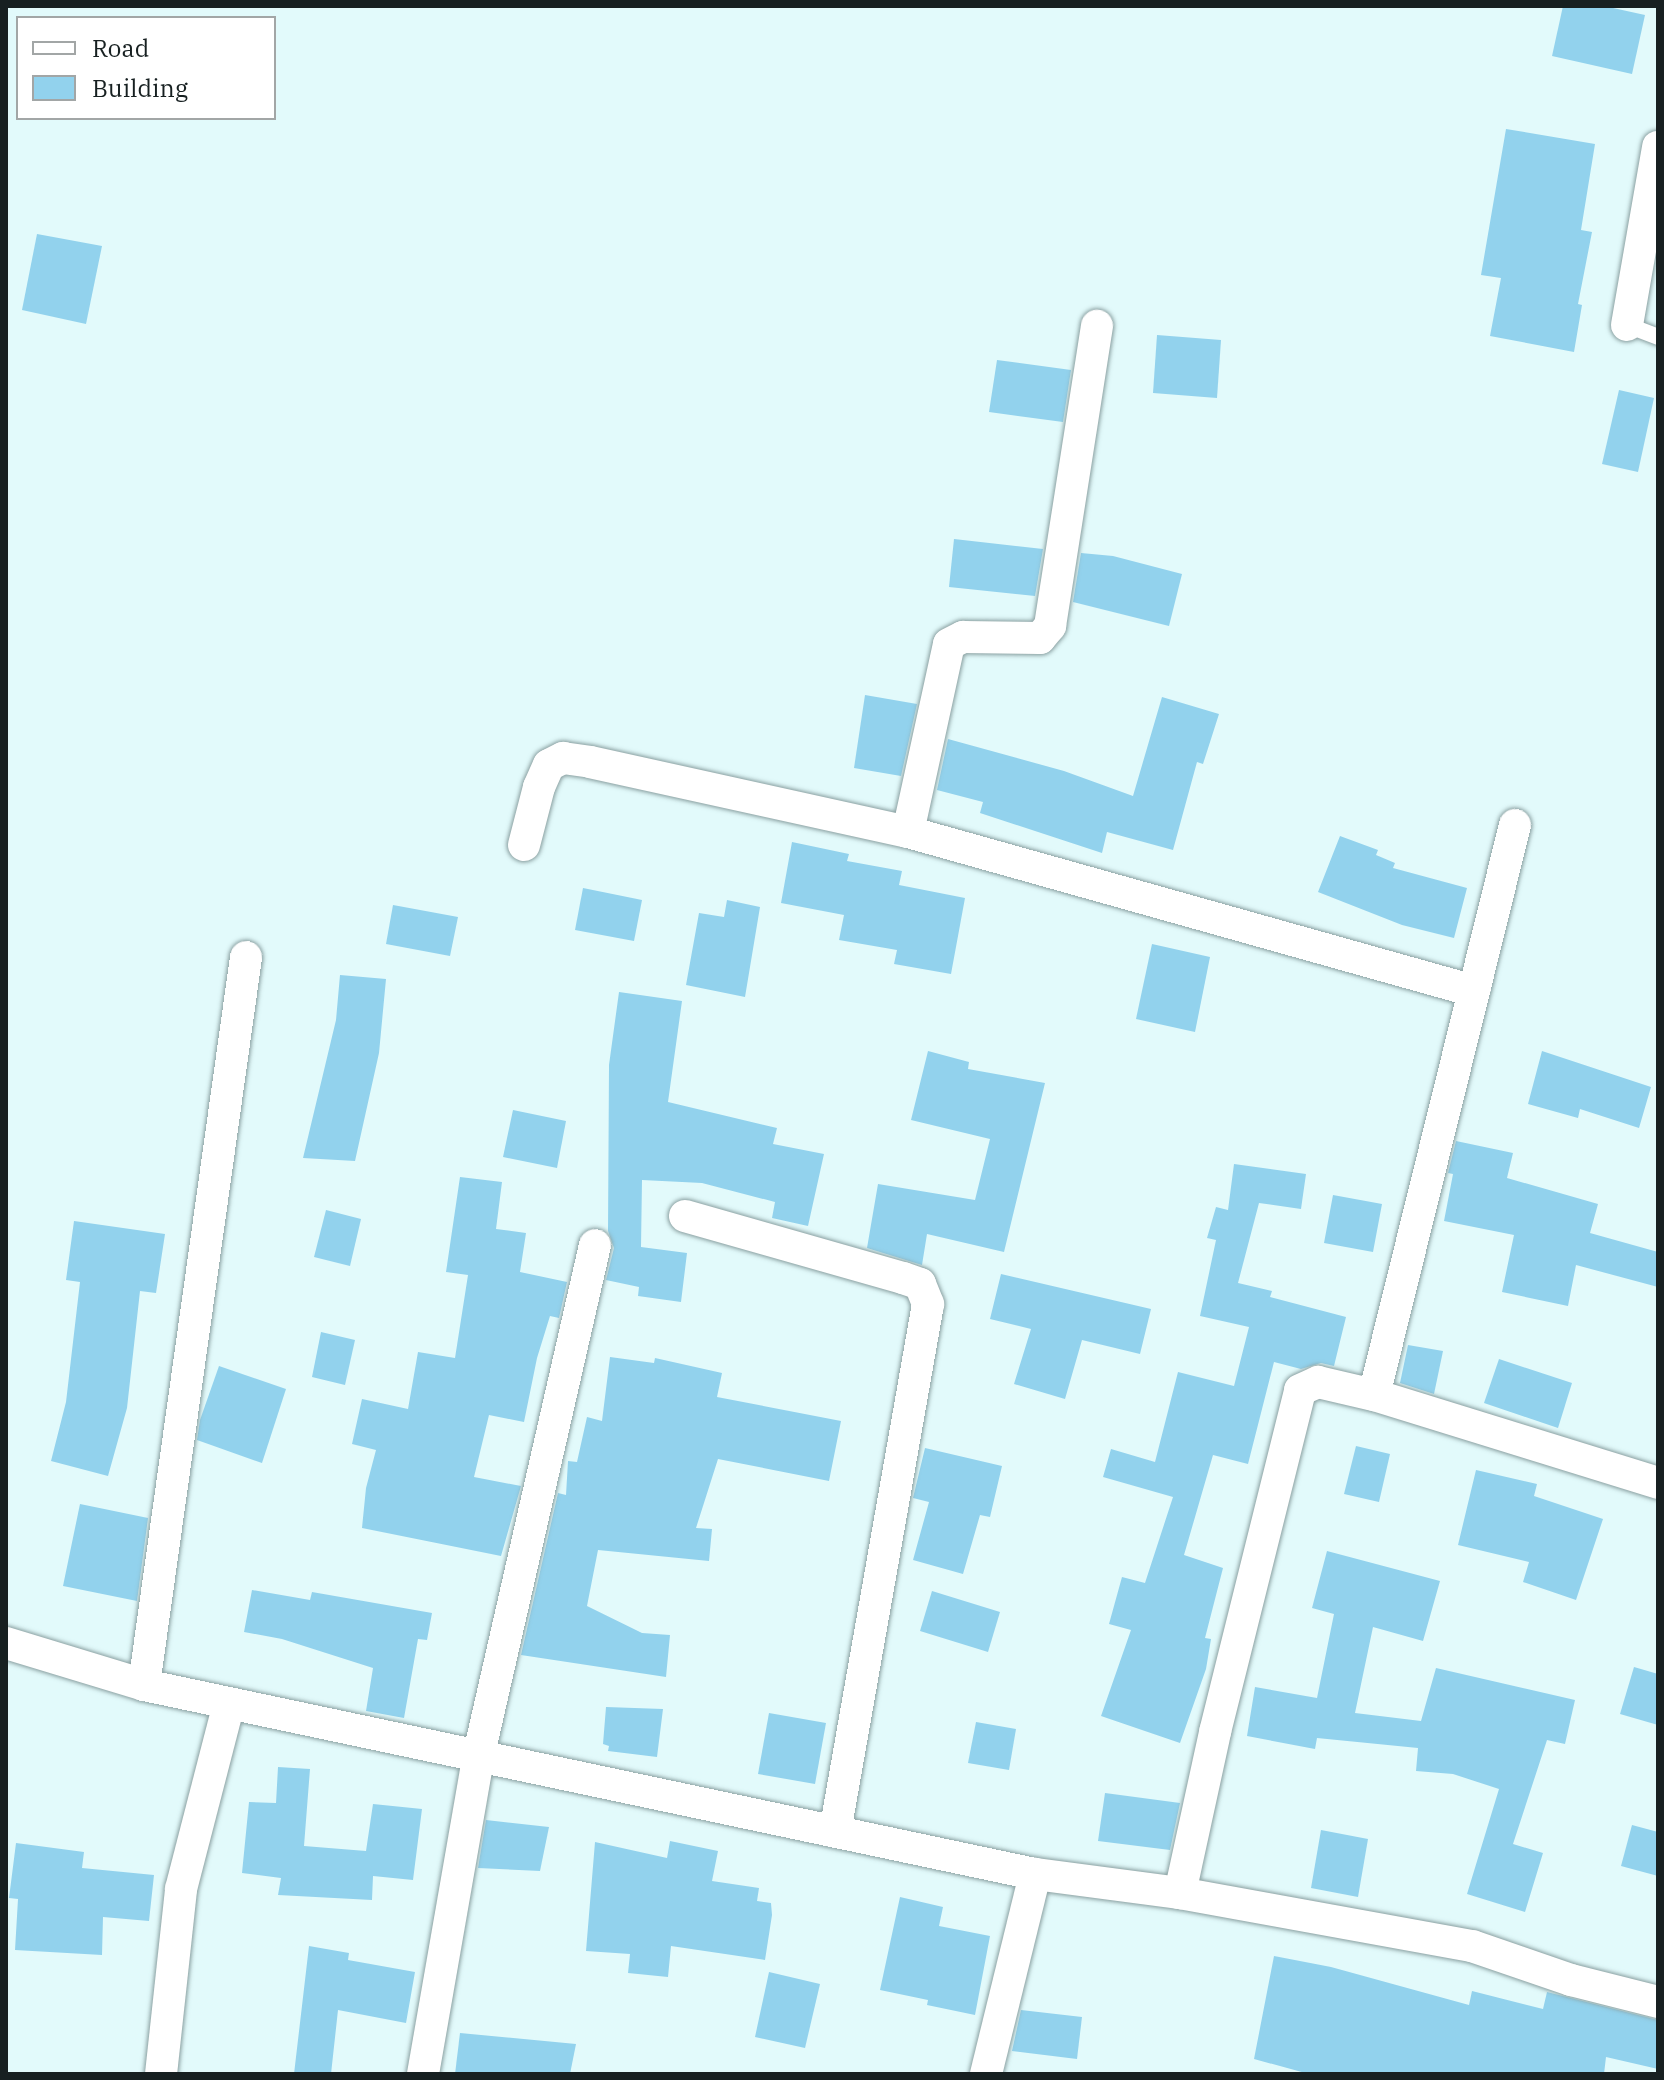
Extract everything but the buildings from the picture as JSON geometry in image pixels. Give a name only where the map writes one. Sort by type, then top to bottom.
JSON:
[{"type":"street","points":[[1627,325],[1658,147]]},
{"type":"street","points":[[908,832],[949,644],[963,637],[1040,638],[1050,626],[1097,326]]},
{"type":"street","points":[[524,845],[539,787],[549,765],[563,758],[908,832],[1474,991]]},
{"type":"street","points":[[1374,1395],[1515,825]]},
{"type":"street","points":[[144,1685],[246,957]]},
{"type":"street","points":[[685,1216],[920,1284],[928,1304],[835,1832]]},
{"type":"street","points":[[423,2074],[478,1758],[595,1245]]},
{"type":"street","points":[[1180,1893],[1230,1671],[1300,1390],[1318,1382],[1374,1395],[1658,1483]]},
{"type":"street","points":[[6,1643],[144,1685],[1035,1874],[1180,1893],[1472,1946],[1571,1980],[1658,2002]]},
{"type":"street","points":[[161,2074],[181,1889],[229,1704]]},
{"type":"street","points":[[986,2074],[1035,1874]]},
{"type":"lane","points":[[1627,325],[1658,337]]}]
